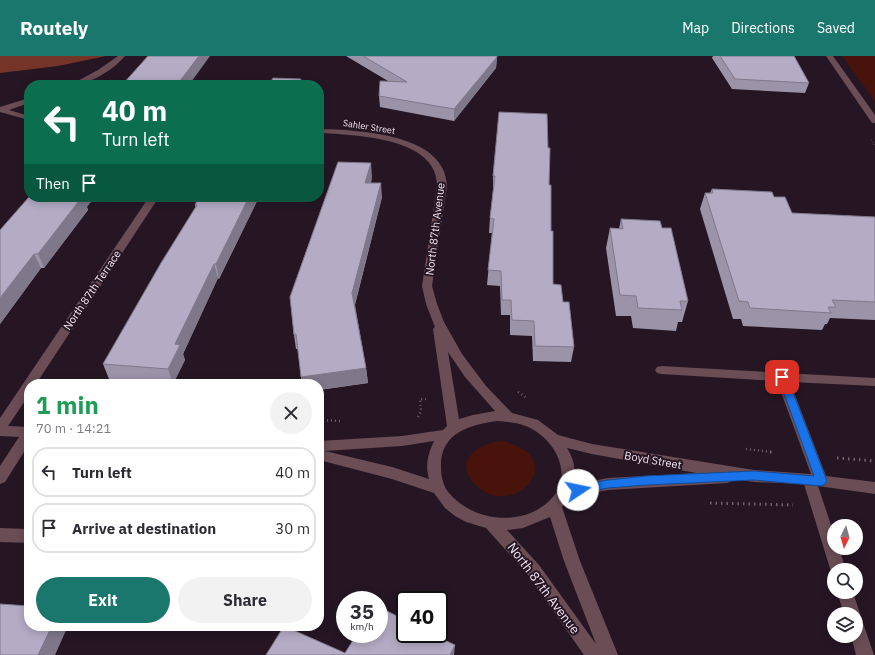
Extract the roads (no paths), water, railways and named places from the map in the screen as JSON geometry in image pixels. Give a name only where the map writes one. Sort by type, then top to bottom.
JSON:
[{"type":"street","points":[[84,80],[101,72],[122,56]]},
{"type":"street","points":[[829,56],[875,121]]},
{"type":"street","points":[[1,109],[24,102]]},
{"type":"street","points":[[1,109],[11,114],[24,117]]},
{"type":"street","name":"Sahler Street","points":[[324,131],[380,137],[414,148]]},
{"type":"street","name":"North 87th Avenue","points":[[414,148],[427,156],[436,165],[441,175],[442,186],[427,286],[430,302],[437,320],[459,360],[492,402],[508,417]]},
{"type":"street","name":"North 87th Terrace","points":[[32,379],[151,202]]},
{"type":"street","name":"North 87th Avenue","points":[[437,320],[448,396],[451,431]]},
{"type":"street","points":[[661,370],[875,382]]},
{"type":"street","points":[[782,377],[815,480],[817,505],[836,563]]},
{"type":"street","name":"North 87th Terrace","points":[[0,429],[24,392]]},
{"type":"street","name":"Boyd Street","points":[[324,446],[402,441],[451,431],[476,418],[497,416],[518,418],[538,426],[554,439],[565,454],[569,472],[564,493],[554,506],[536,518],[515,524],[491,524],[469,517],[450,505],[438,488],[433,471],[435,453],[444,438],[451,431]]},
{"type":"street","points":[[0,429],[24,432]]},
{"type":"street","name":"Boyd Street","points":[[554,439],[628,456],[754,476],[815,480],[875,488]]},
{"type":"street","points":[[0,478],[24,441]]},
{"type":"street","points":[[324,456],[392,473],[438,488]]},
{"type":"street","name":"Boyd Street","points":[[564,493],[608,484],[754,476]]},
{"type":"street","name":"North 87th Avenue","points":[[554,506],[572,561],[609,655]]},
{"type":"street","name":"North 87th Avenue","points":[[491,524],[508,540],[532,568],[594,655]]},
{"type":"street","points":[[0,535],[24,536]]},
{"type":"street","points":[[861,643],[865,655]]}]
